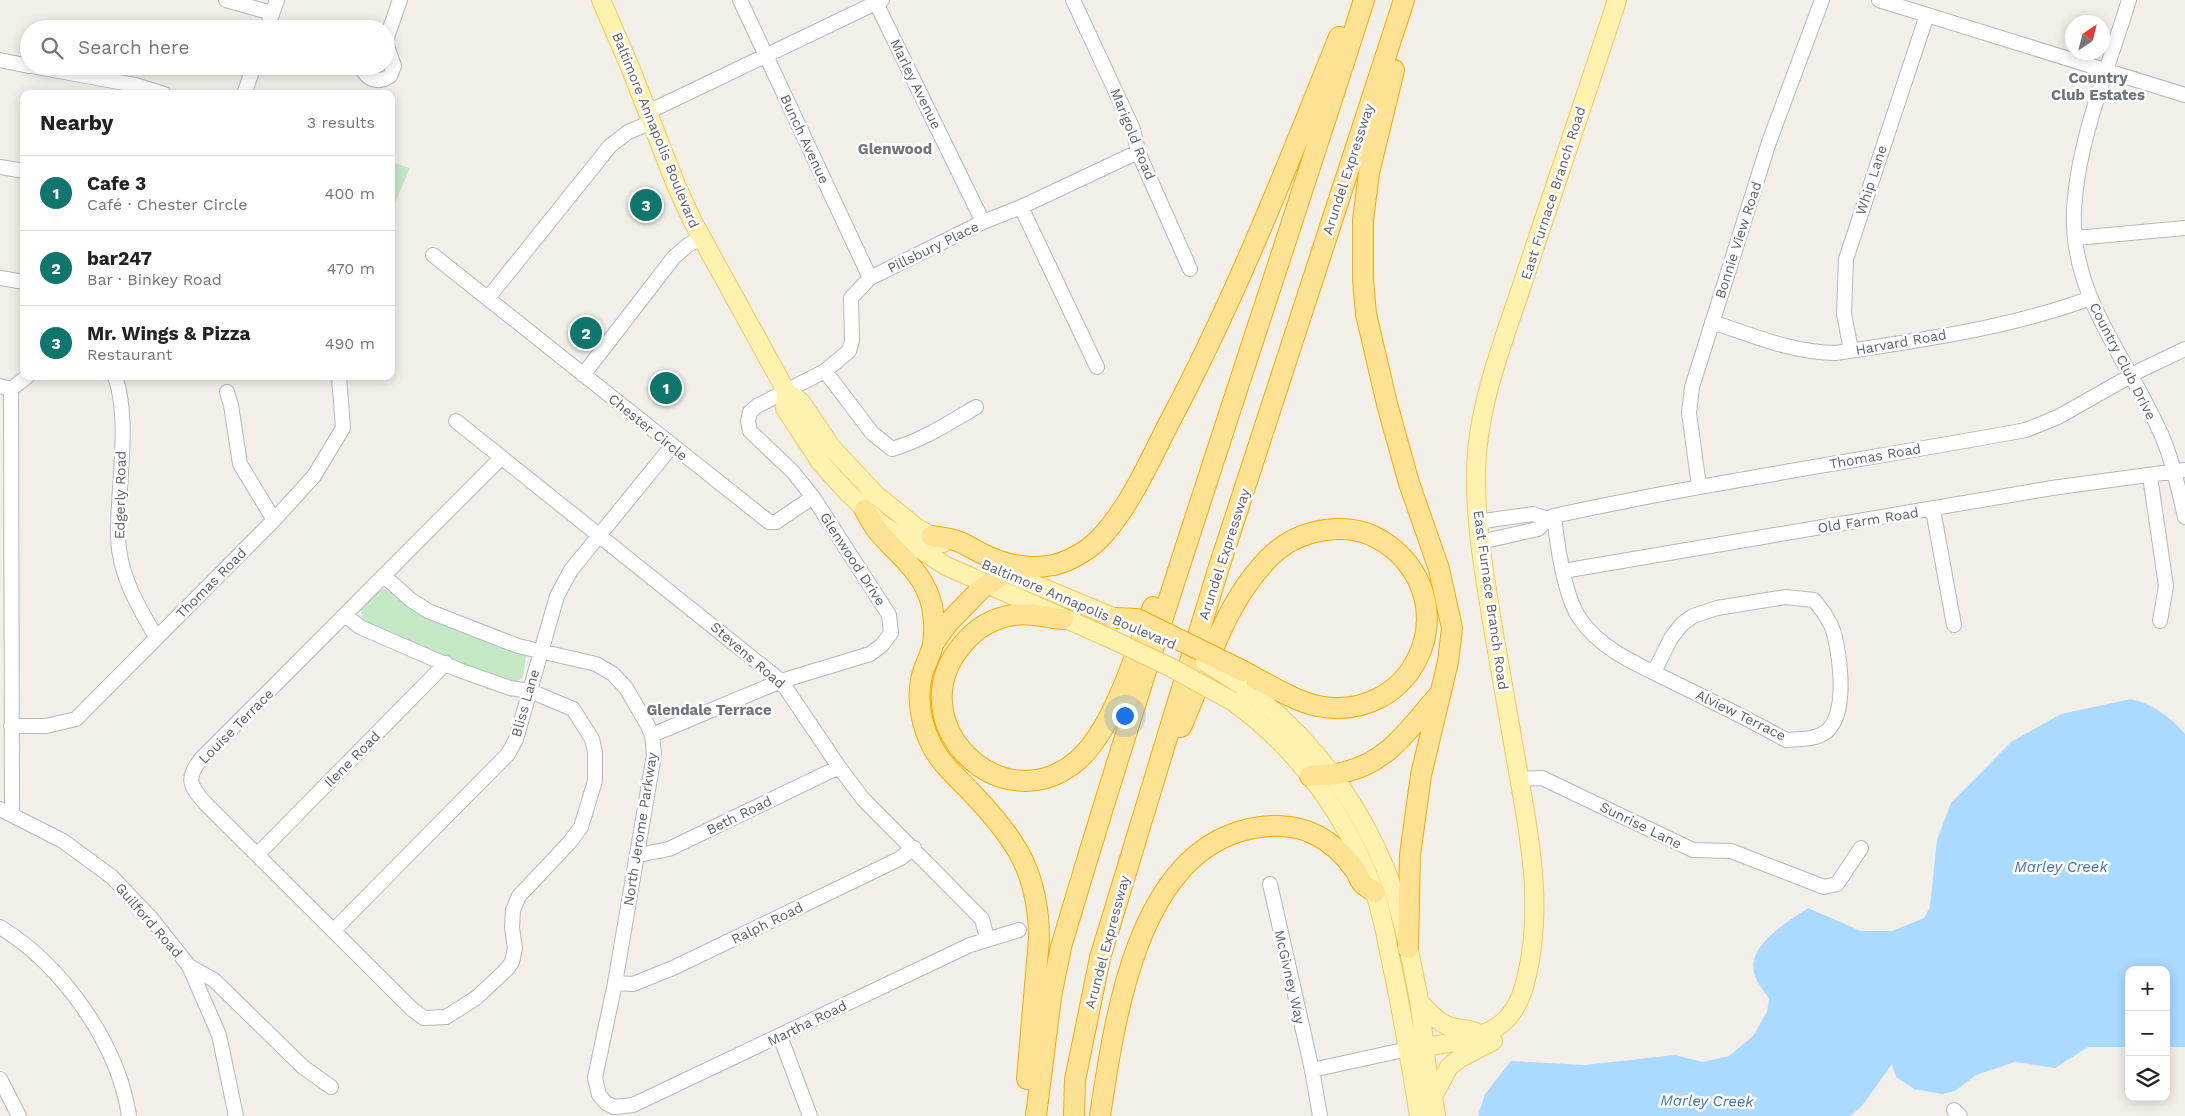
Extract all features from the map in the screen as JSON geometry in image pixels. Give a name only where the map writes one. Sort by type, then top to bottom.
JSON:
[{"type":"highway","points":[[932,536],[955,540],[990,558],[1012,566],[1054,565],[1073,558],[1091,546],[1116,520],[1207,350],[1300,134],[1351,7],[1358,0]]},
{"type":"highway","points":[[1036,1116],[1051,997],[1061,947],[1185,547],[1228,421],[1364,0]]},
{"type":"highway","name":"Arundel Expressway","points":[[1074,1116],[1075,1080],[1100,958],[1221,561],[1404,0]]},
{"type":"highway","points":[[1408,948],[1410,855],[1421,775],[1448,662],[1452,628],[1439,569],[1409,483],[1387,404],[1366,314],[1363,220],[1369,173],[1410,0]]},
{"type":"highway","points":[[865,510],[877,530],[906,559],[921,578],[932,606],[933,644]]},
{"type":"highway","points":[[1115,618],[1137,619],[1241,677],[1318,706],[1342,707],[1373,701],[1393,690],[1412,671],[1423,646],[1428,615],[1425,596],[1416,574],[1388,544],[1368,533],[1349,528],[1322,530],[1298,537],[1286,544],[1273,554],[1254,574],[1228,614],[1178,734],[1159,760]]},
{"type":"highway","points":[[1063,618],[1015,614],[992,620],[971,634],[954,654],[943,686],[943,713],[952,739],[968,758],[982,769],[1014,780],[1036,780],[1058,772],[1079,759],[1093,743],[1111,711],[1171,560],[1185,547]]},
{"type":"highway","points":[[1005,573],[988,584],[955,616],[933,644],[921,680],[920,708],[928,735],[941,761],[989,810],[1010,835],[1027,869],[1035,894],[1039,918],[1039,940],[1024,1116]]},
{"type":"highway","points":[[1310,776],[1345,772],[1366,764],[1390,749],[1403,738],[1441,693]]},
{"type":"highway","points":[[1100,1116],[1120,1004],[1136,951],[1153,914],[1168,888],[1185,865],[1206,848],[1235,833],[1259,826],[1287,827],[1316,835],[1344,855],[1357,872],[1362,883],[1374,892]]},
{"type":"main road","name":"Baltimore Annapolis Boulevard","points":[[601,0],[676,185],[701,238],[786,390],[801,402],[832,448],[870,490],[891,508],[932,536],[970,557],[1005,573],[1115,618]]},
{"type":"main road","name":"East Furnace Branch Road","points":[[1416,1048],[1482,1036],[1493,1031],[1510,1017],[1521,997],[1526,979],[1535,913],[1534,885],[1529,836],[1477,522],[1477,450],[1483,412],[1507,331],[1618,0]]},
{"type":"main road","name":"Baltimore Annapolis Boulevard","points":[[786,390],[785,408],[805,440],[836,480],[865,510],[896,535],[946,566],[1049,610],[1172,668],[1232,701],[1273,734],[1310,776],[1345,828],[1374,892],[1416,1048],[1433,1096],[1436,1116]]},
{"type":"main road","name":"Baltimore Annapolis Boulevard","points":[[1241,677],[1290,725],[1331,773],[1363,823],[1376,849],[1398,908],[1419,1002],[1416,1048],[1419,1116]]},
{"type":"main road","points":[[1419,1002],[1439,1021],[1450,1027],[1472,1029],[1482,1036]]},
{"type":"main road","points":[[1433,1096],[1449,1068],[1460,1058],[1509,1032],[1510,1017]]},
{"type":"street","points":[[226,0],[274,6],[270,20]]},
{"type":"street","points":[[393,20],[400,0]]},
{"type":"street","name":"Bunch Avenue","points":[[740,0],[870,278]]},
{"type":"street","points":[[488,298],[610,146],[628,132],[650,117],[766,56],[880,0]]},
{"type":"street","name":"Marley Avenue","points":[[880,0],[879,9],[983,222]]},
{"type":"street","name":"Marigold Road","points":[[1073,0],[1133,129],[1138,152],[1190,269]]},
{"type":"street","name":"Bonnie View Road","points":[[1699,486],[1689,413],[1692,387],[1769,142],[1822,0]]},
{"type":"street","points":[[1879,0],[2185,95]]},
{"type":"street","name":"Country Club Drive","points":[[2129,0],[2108,70],[2087,130],[2079,169],[2074,212],[2076,238],[2080,264],[2090,298],[2104,330],[2179,471],[2185,517]]},
{"type":"street","name":"Whip Lane","points":[[1851,350],[1844,314],[1846,259],[1927,15]]},
{"type":"street","points":[[0,60],[20,64]]},
{"type":"street","points":[[79,75],[151,90]]},
{"type":"street","points":[[245,90],[251,75]]},
{"type":"street","points":[[367,75],[372,79],[381,80],[390,75]]},
{"type":"street","name":"Pillsbury Place","points":[[786,390],[825,371],[849,352],[852,341],[851,298],[870,278],[983,222],[1021,207],[1138,152]]},
{"type":"street","points":[[0,168],[20,170]]},
{"type":"street","points":[[1021,207],[1097,367]]},
{"type":"street","points":[[2076,238],[2185,228]]},
{"type":"street","points":[[583,375],[674,257],[688,245],[701,238]]},
{"type":"street","name":"Chester Circle","points":[[434,255],[769,522],[776,522],[813,497]]},
{"type":"street","points":[[0,278],[20,281]]},
{"type":"street","name":"Harvard Road","points":[[1712,322],[1813,353],[1851,350],[2003,325],[2048,314],[2090,298]]},
{"type":"street","name":"Thomas Road","points":[[1477,522],[1533,514],[1551,517],[1699,486],[2026,430],[2058,417],[2130,376],[2185,349]]},
{"type":"street","points":[[825,371],[872,433],[892,449],[907,445],[929,435],[976,407]]},
{"type":"street","points":[[6,812],[11,726],[5,388],[20,380]]},
{"type":"street","name":"Edgerly Road","points":[[116,380],[119,387],[122,428],[118,539],[123,572],[132,597],[156,637]]},
{"type":"street","name":"Thomas Road","points":[[11,726],[46,726],[76,719],[274,520],[314,476],[343,428],[339,380]]},
{"type":"street","name":"Glenwood Drive","points":[[652,735],[781,681],[870,654],[882,645],[891,633],[889,615],[813,497],[794,472],[750,431],[748,421],[750,412],[756,406],[786,390]]},
{"type":"street","points":[[227,392],[232,405],[240,464],[274,520]]},
{"type":"street","name":"Stevens Road","points":[[456,421],[781,681],[839,768],[863,798],[982,919],[987,938]]},
{"type":"street","name":"Bliss Lane","points":[[334,930],[508,754],[516,739],[556,596],[571,570],[600,537],[672,446]]},
{"type":"street","name":"Louise Terrace","points":[[501,458],[194,769],[190,779],[194,790],[413,1010],[424,1018],[446,1016],[457,1012],[476,998],[512,962],[515,948],[512,928],[513,910],[519,896],[578,832],[595,781],[595,752],[592,740],[573,709],[530,691]]},
{"type":"street","name":"Old Farm Road","points":[[1563,571],[1933,510],[2052,488],[2179,471]]},
{"type":"street","points":[[2150,476],[2166,586],[2160,621]]},
{"type":"street","points":[[1933,510],[1954,625]]},
{"type":"street","name":"Thomas Road","points":[[1480,542],[1538,530],[1551,517]]},
{"type":"street","name":"Alview Terrace","points":[[1551,517],[1571,601],[1579,617],[1593,636],[1606,647],[1654,672],[1786,740],[1810,738],[1827,730],[1836,719],[1840,704],[1841,682],[1834,633],[1825,613],[1814,600],[1786,597],[1717,608],[1693,616],[1682,624],[1671,638],[1654,672]]},
{"type":"street","name":"North Jerome Parkway","points":[[384,576],[411,600],[428,611],[518,646],[596,664],[613,674],[626,688],[652,735],[654,756],[638,855],[615,983],[595,1078],[599,1095]]},
{"type":"street","points":[[346,615],[360,626],[446,664],[488,681],[510,688],[530,691]]},
{"type":"street","name":"Ilene Road","points":[[258,854],[446,664]]},
{"type":"street","name":"Beth Road","points":[[638,855],[669,849],[839,768]]},
{"type":"street","name":"Sunrise Lane","points":[[1519,779],[1542,778],[1694,850],[1732,851],[1824,888],[1837,884],[1861,848]]},
{"type":"street","name":"Guilford Road","points":[[6,812],[62,841],[112,877],[151,918],[189,966],[219,1035],[236,1116]]},
{"type":"street","name":"Ralph Road","points":[[615,983],[633,984],[673,968],[899,859],[914,848]]},
{"type":"street","name":"McGivney Way","points":[[1270,884],[1312,1070],[1320,1116]]},
{"type":"street","points":[[0,927],[36,954],[60,978],[86,1013],[117,1072],[127,1099],[129,1116]]},
{"type":"street","name":"Martha Road","points":[[599,1095],[606,1103],[614,1107],[633,1104],[987,938],[1019,930]]},
{"type":"street","points":[[189,966],[214,980],[302,1068],[331,1087]]},
{"type":"street","points":[[780,1036],[810,1116]]},
{"type":"street","points":[[1312,1070],[1416,1048]]},
{"type":"street","points":[[0,1079],[19,1116]]},
{"type":"green space","points":[[395,163],[410,168],[395,203]]},
{"type":"green space","points":[[383,588],[422,613],[527,652],[522,679],[500,682],[368,625],[362,617],[361,608]]},
{"type":"water","name":"Marley Creek","points":[[2131,699],[2161,712],[2185,734],[2185,1047],[2170,1047],[2170,966],[2125,966],[2125,1047],[2088,1047],[2055,1068],[2015,1062],[1976,1075],[1955,1091],[1942,1094],[1914,1089],[1896,1077],[1892,1064],[1861,1107],[1850,1116],[1478,1116],[1485,1094],[1511,1061],[1585,1065],[1675,1055],[1703,1062],[1729,1056],[1753,1036],[1767,1012],[1769,999],[1756,979],[1753,965],[1756,955],[1770,936],[1808,908],[1861,931],[1892,931],[1924,918],[1930,907],[1937,840],[1951,803],[2011,742],[2061,714]]},
{"type":"place","name":"Mr. Wings & Pizza","points":[[646,205]]},
{"type":"place","name":"bar247","points":[[586,333]]},
{"type":"place","name":"Cafe 3","points":[[666,388]]},
{"type":"district","name":"Country Club Estates","points":[[2098,86]]},
{"type":"district","name":"Glenwood","points":[[895,149]]},
{"type":"district","name":"Glendale Terrace","points":[[709,710]]}]
